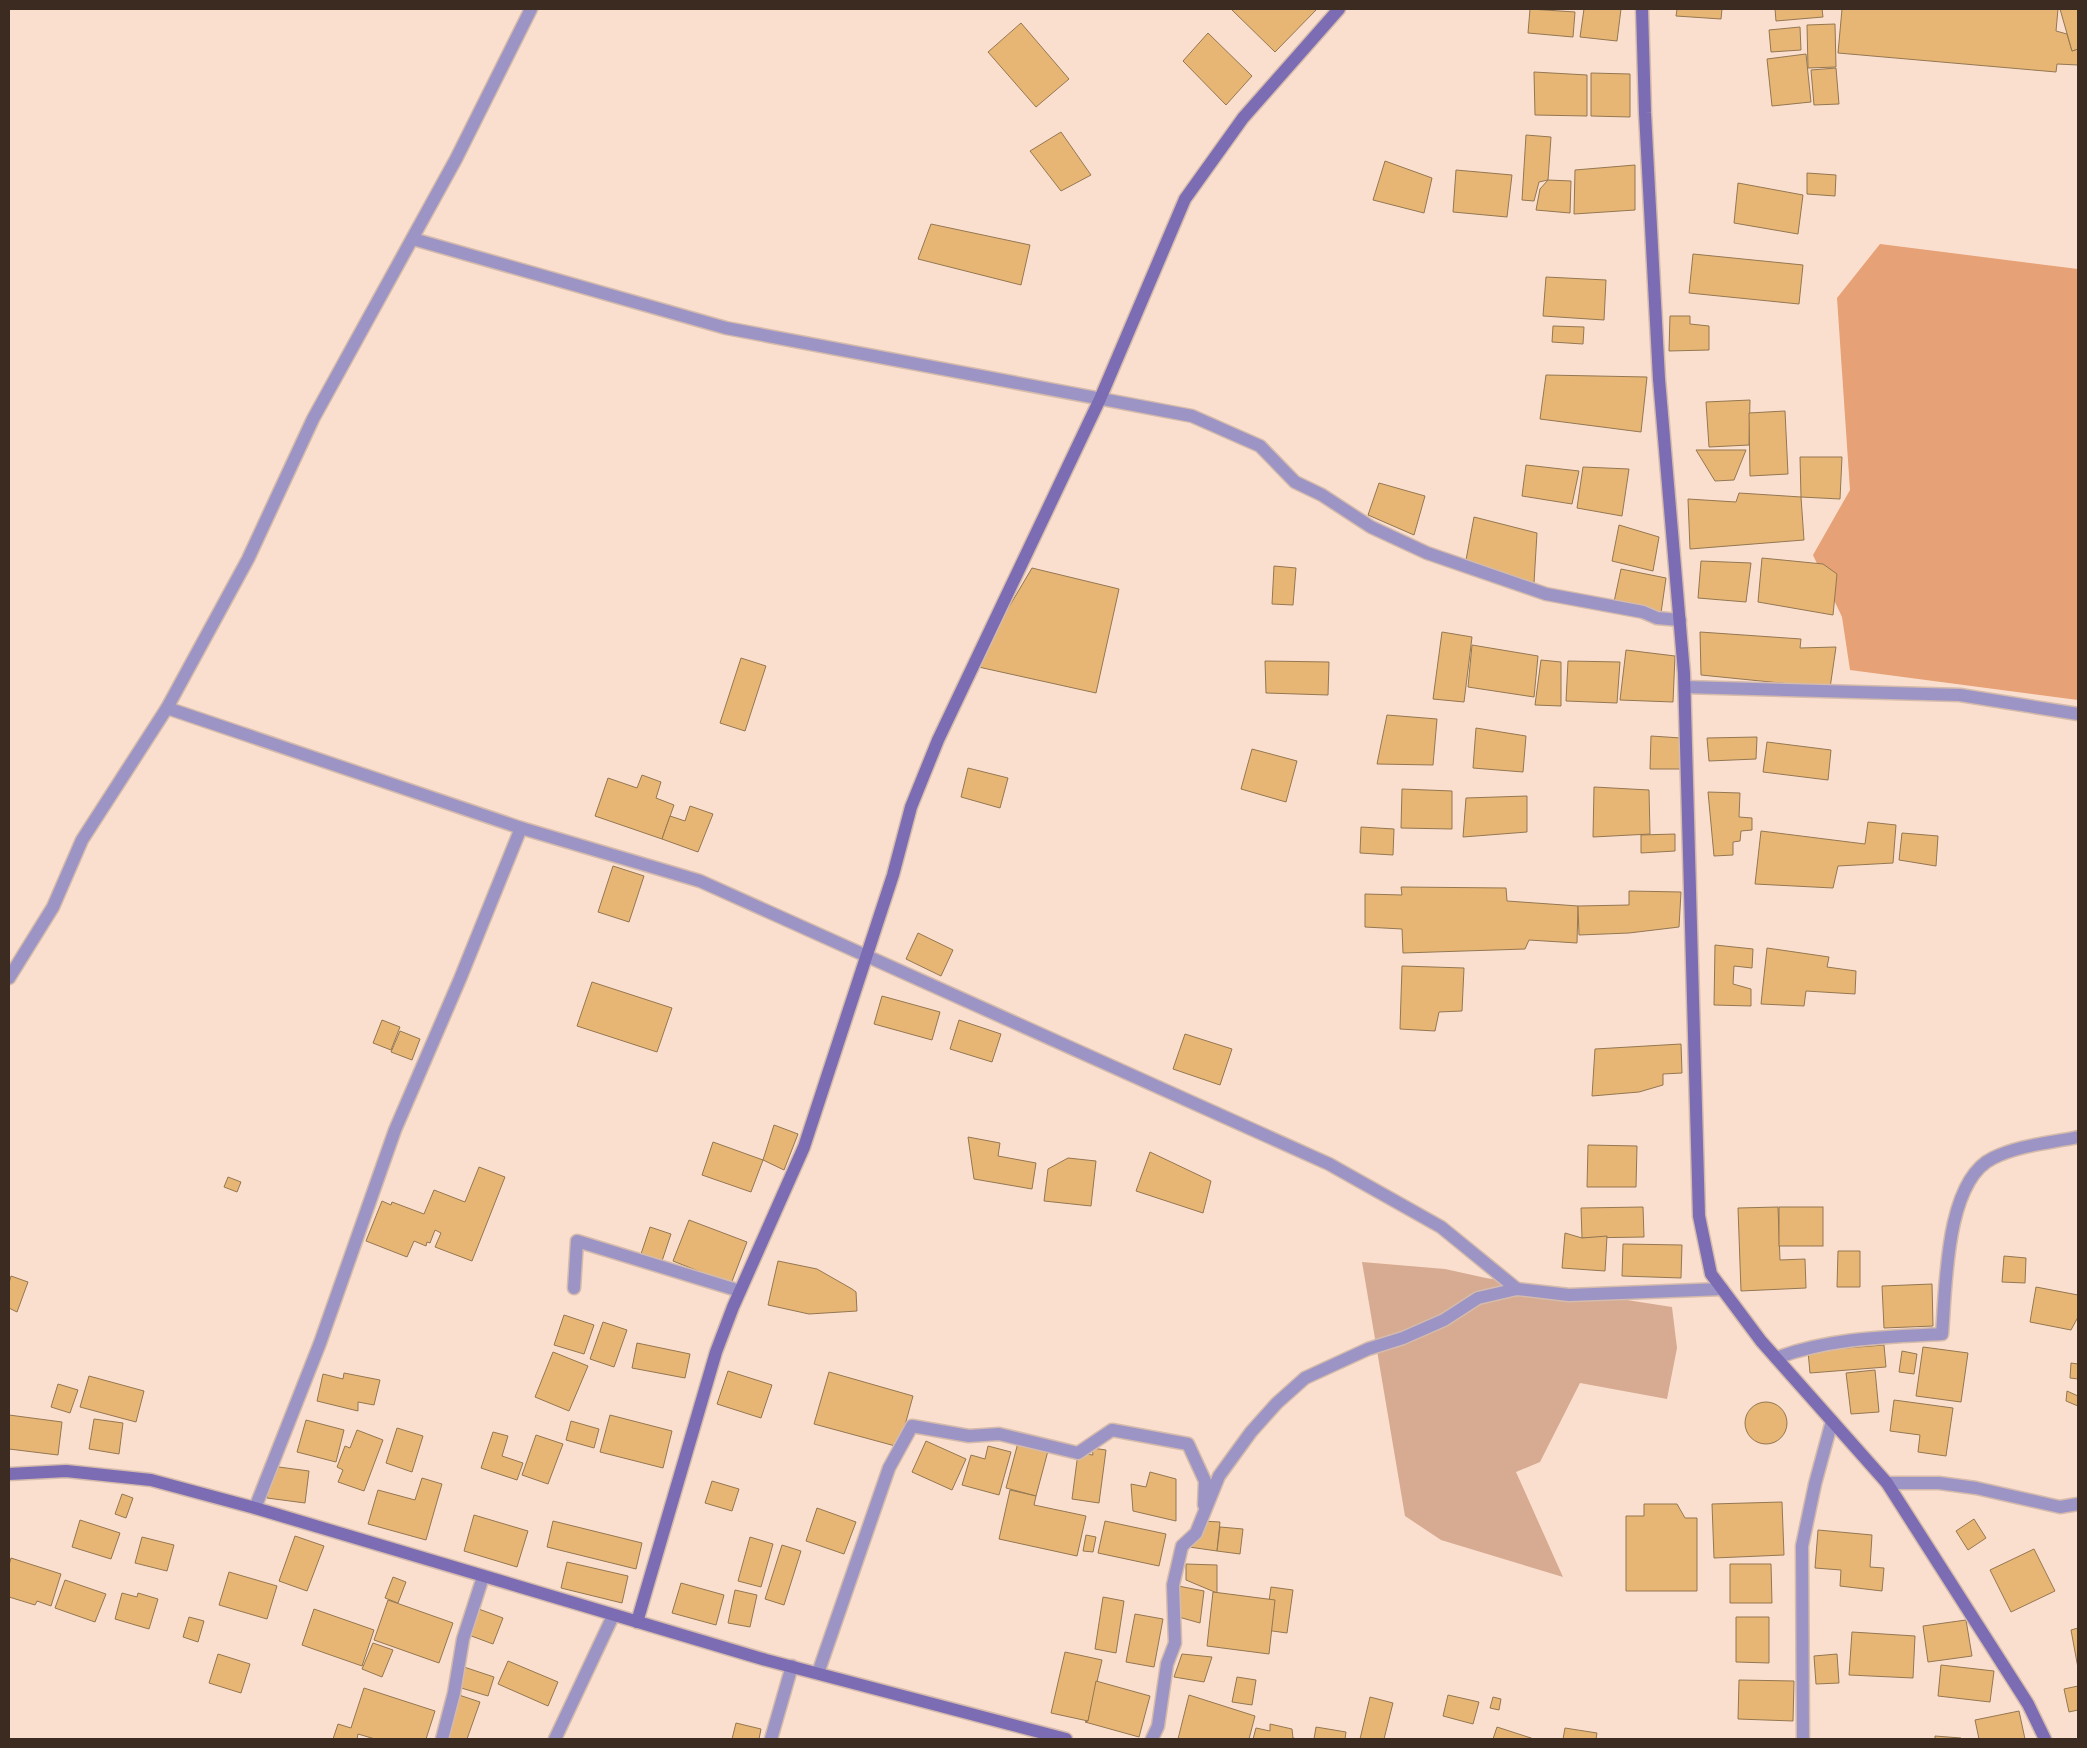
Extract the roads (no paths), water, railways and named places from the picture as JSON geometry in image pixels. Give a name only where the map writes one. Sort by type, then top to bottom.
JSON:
[{"type":"street","points":[[9,978],[53,907],[82,840],[167,708],[248,559],[313,419],[456,160],[531,9]]},
{"type":"street","points":[[637,1622],[716,1352],[740,1291],[804,1147],[893,875],[911,807],[938,740],[1100,399],[1185,198],[1243,118],[1339,9]]},
{"type":"street","points":[[1642,9],[1644,113],[1659,379],[1685,687],[1699,1216],[1711,1274],[1776,1358],[1887,1483],[2028,1704],[2045,1739]]},
{"type":"street","points":[[413,239],[726,328],[1192,416],[1260,446],[1295,482],[1322,495],[1370,527],[1427,553],[1546,594],[1642,612],[1657,618],[1680,620]]},
{"type":"street","points":[[1685,687],[1960,695],[2078,714]]},
{"type":"street","points":[[167,708],[521,828],[700,881],[1329,1164],[1441,1227],[1517,1289]]},
{"type":"street","points":[[255,1508],[320,1343],[395,1130],[460,979],[521,828]]},
{"type":"street","points":[[1776,1358],[1828,1342],[1942,1334],[1950,1243],[1959,1202],[1972,1175],[1992,1158],[2019,1148],[2078,1138]]},
{"type":"street","points":[[574,1288],[577,1241],[740,1291]]},
{"type":"street","points":[[1152,1739],[1158,1726],[1168,1664],[1175,1643],[1173,1585],[1182,1546],[1196,1533],[1219,1476],[1250,1432],[1304,1378],[1368,1349],[1403,1338],[1444,1320],[1478,1298],[1517,1289],[1569,1295],[1722,1289]]},
{"type":"street","points":[[1803,1739],[1802,1546],[1815,1484],[1832,1421]]},
{"type":"street","points":[[818,1673],[889,1468],[912,1426],[969,1436],[999,1434],[1078,1453],[1112,1430],[1188,1444],[1205,1481],[1204,1512]]},
{"type":"street","points":[[9,1474],[66,1471],[151,1480],[255,1508],[613,1616],[1066,1739]]},
{"type":"street","points":[[1887,1483],[1976,1488],[2060,1507],[2078,1504]]},
{"type":"street","points":[[442,1739],[454,1693],[463,1639],[483,1577]]},
{"type":"street","points":[[555,1739],[613,1616]]},
{"type":"street","points":[[770,1739],[792,1666]]}]
